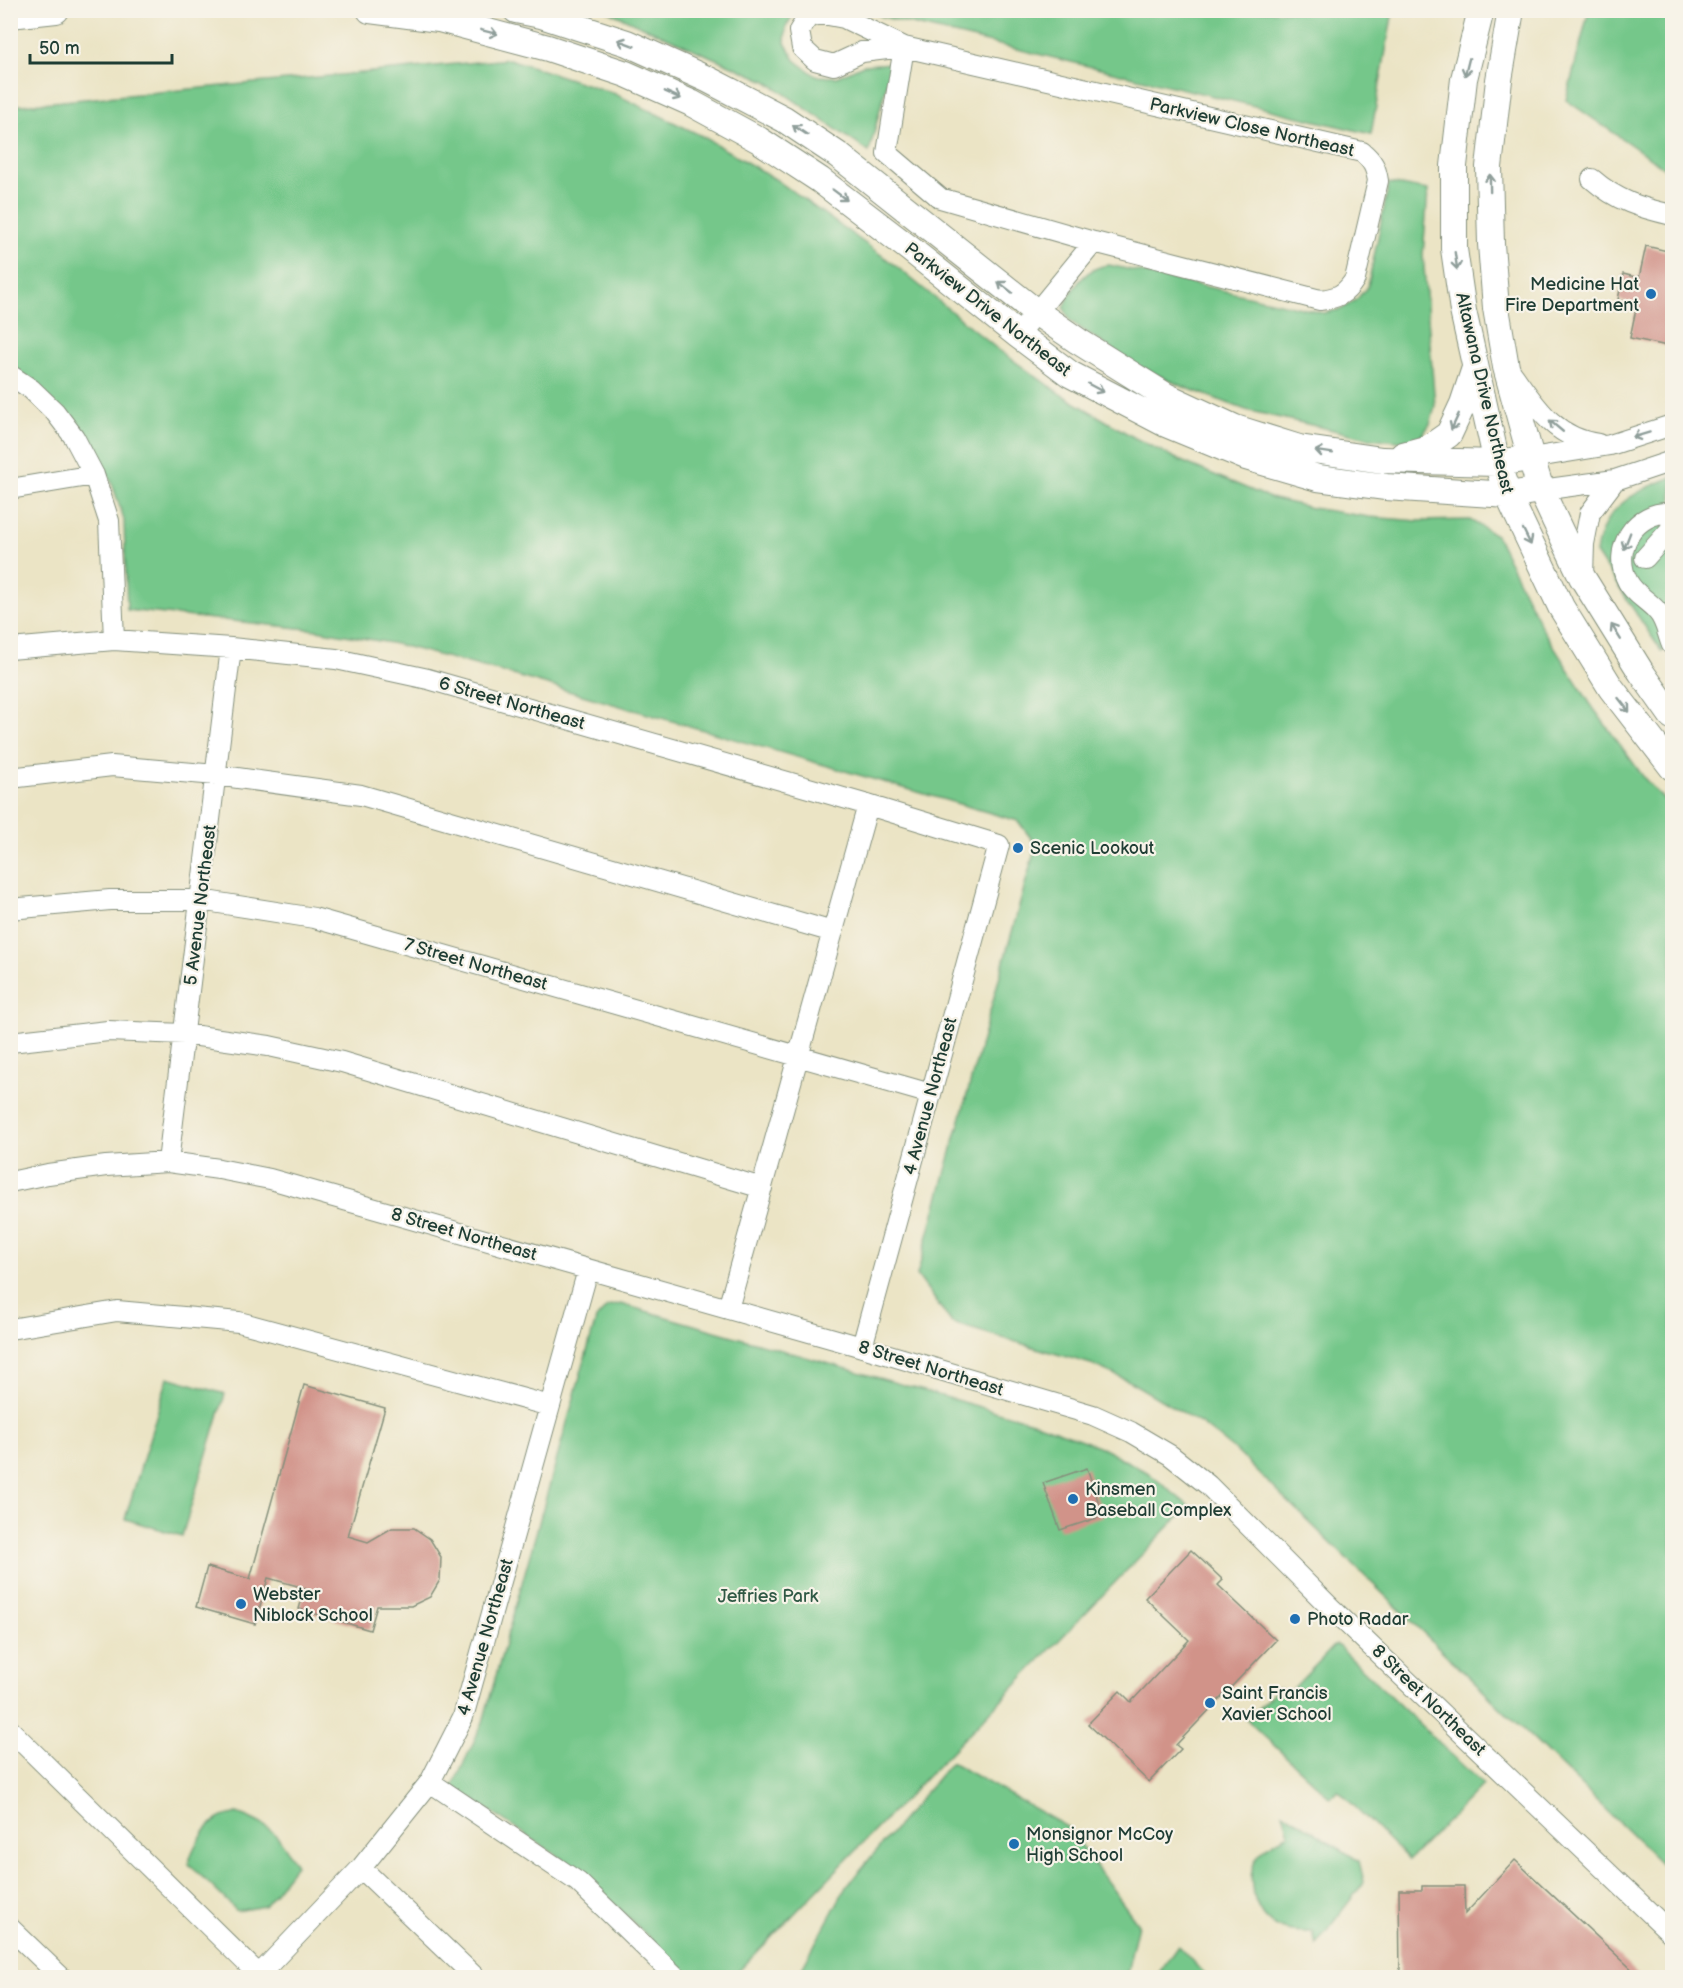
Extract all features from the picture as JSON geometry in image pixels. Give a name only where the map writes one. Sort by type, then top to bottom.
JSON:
[{"type":"main road","points":[[10,15],[56,10]]},
{"type":"main road","name":"Parkview Drive Northeast","points":[[370,10],[439,19],[548,48],[626,74],[691,103],[759,140],[820,180],[1070,374],[1166,424],[1246,457],[1318,478],[1386,488],[1508,495],[1541,490]]},
{"type":"main road","name":"Parkview Drive Northeast","points":[[516,10],[541,15],[627,43],[709,80],[784,119],[837,155],[1036,312],[1078,341],[1166,396],[1235,428],[1299,448],[1382,460],[1497,463],[1531,458]]},
{"type":"main road","name":"Altawana Drive Northeast","points":[[1481,10],[1464,80],[1454,165],[1454,249],[1462,311],[1497,463],[1508,495],[1561,607],[1611,688],[1672,767]]},
{"type":"main road","name":"Altawana Drive Northeast","points":[[1511,10],[1499,80],[1489,166],[1495,298],[1506,367],[1541,490],[1582,578],[1641,672],[1672,716]]},
{"type":"main road","points":[[1382,460],[1429,448],[1449,434],[1463,404],[1475,368]]},
{"type":"street","name":"Parkview Close Northeast","points":[[904,46],[862,52],[834,65],[815,60],[802,48],[799,31],[808,17],[823,14],[844,18],[904,46],[1362,152],[1371,159],[1376,168],[1378,181],[1355,279],[1350,288],[1336,298],[1320,300],[1094,242]]},
{"type":"street","points":[[904,46],[887,153],[940,198],[1094,242],[1017,335]]},
{"type":"street","points":[[1592,179],[1606,192],[1621,200],[1672,215]]},
{"type":"street","points":[[1506,367],[1542,415],[1562,432],[1583,442],[1610,445]]},
{"type":"street","points":[[10,375],[31,389],[55,412],[74,437],[94,475],[109,522],[114,640]]},
{"type":"street","name":"Parkview Drive Northeast","points":[[1531,458],[1610,445],[1672,425]]},
{"type":"street","name":"Parkview Drive Northeast","points":[[1541,490],[1615,480],[1672,461]]},
{"type":"street","points":[[10,489],[94,475]]},
{"type":"street","points":[[1582,578],[1584,544],[1590,513],[1615,480]]},
{"type":"street","points":[[1672,514],[1655,514],[1636,524],[1626,540],[1622,561],[1629,585],[1659,612],[1672,645]]},
{"type":"street","points":[[1645,558],[1670,530],[1672,524]]},
{"type":"street","name":"6 Street Northeast","points":[[10,649],[114,640],[231,648],[336,659],[428,678],[999,845]]},
{"type":"street","name":"5 Avenue Northeast","points":[[168,1162],[231,648]]},
{"type":"street","points":[[10,778],[112,766],[216,775],[361,795],[833,932]]},
{"type":"street","points":[[728,1309],[868,805]]},
{"type":"street","name":"4 Avenue Northeast","points":[[861,1347],[999,845]]},
{"type":"street","name":"7 Street Northeast","points":[[10,909],[110,900],[200,900],[314,918],[931,1094]]},
{"type":"street","points":[[10,1042],[108,1030],[184,1034],[269,1046],[342,1062],[762,1188]]},
{"type":"street","name":"8 Street Northeast","points":[[10,1182],[106,1166],[168,1162],[270,1179],[1093,1415],[1131,1432],[1170,1455],[1208,1485],[1332,1609],[1672,1934]]},
{"type":"street","name":"4 Avenue Northeast","points":[[259,1976],[361,1868],[430,1782],[462,1718],[588,1270]]},
{"type":"street","points":[[10,1329],[117,1311],[239,1322],[550,1406]]},
{"type":"street","points":[[10,1730],[259,1976]]},
{"type":"street","points":[[430,1782],[578,1882],[677,1977]]},
{"type":"street","points":[[361,1868],[476,1977]]},
{"type":"street","points":[[10,1928],[57,1976]]},
{"type":"green space","points":[[1589,10],[1672,11],[1672,173],[1566,100]]},
{"type":"green space","points":[[607,11],[795,11],[786,27],[785,43],[795,60],[816,76],[837,77],[863,65],[892,63],[869,152],[766,81]]},
{"type":"green space","points":[[870,11],[1393,11],[1371,134],[883,17]]},
{"type":"green space","points":[[509,59],[613,93],[702,136],[775,179],[891,262],[996,348],[1062,395],[1135,438],[1181,461],[1270,498],[1312,508],[1369,517],[1418,521],[1470,520],[1496,535],[1543,630],[1591,705],[1645,779],[1672,808],[1672,1874],[1236,1451],[1200,1423],[1129,1381],[1091,1364],[952,1323],[917,1275],[1036,845],[1018,821],[506,673],[396,644],[317,630],[127,610],[124,520],[112,483],[94,450],[69,418],[11,368],[11,106]]},
{"type":"green space","points":[[1389,183],[1428,190],[1423,255],[1435,406],[1430,424],[1421,437],[1405,442],[1368,438],[1246,410],[1184,387],[1134,364],[1070,321],[1064,308],[1071,293],[1087,274],[1109,265],[1324,313],[1342,309],[1357,299],[1368,286]]},
{"type":"green space","points":[[1672,477],[1672,641],[1662,652],[1596,553],[1599,537],[1612,513],[1632,496]]},
{"type":"green space","name":"Jeffries Park","points":[[621,1304],[1036,1423],[1098,1446],[1147,1472],[1189,1506],[733,1977],[690,1977],[580,1871],[453,1786],[483,1722],[596,1319],[607,1307]]},
{"type":"green space","points":[[168,1377],[225,1394],[182,1536],[125,1519]]},
{"type":"green space","points":[[1336,1644],[1483,1785],[1409,1860],[1338,1790],[1330,1798],[1247,1720],[1279,1687],[1287,1695]]},
{"type":"green space","points":[[951,1762],[1067,1827],[1138,1924],[1126,1977],[797,1977],[846,1887]]},
{"type":"green space","points":[[1283,1812],[1359,1861],[1364,1882],[1316,1945],[1313,1932],[1285,1929],[1269,1921],[1262,1914],[1254,1896],[1252,1877],[1256,1859],[1266,1847],[1289,1834]]},
{"type":"green space","points":[[237,1813],[258,1822],[273,1832],[296,1865],[264,1906],[237,1911],[189,1864],[196,1845],[208,1827],[220,1818]]},
{"type":"green space","points":[[1178,1946],[1207,1977],[1156,1977]]},
{"type":"building","points":[[1646,246],[1672,252],[1672,347],[1630,338],[1637,304],[1618,300],[1623,274],[1639,278]]},
{"type":"building","points":[[304,1385],[385,1408],[348,1536],[368,1542],[392,1528],[414,1528],[430,1539],[441,1557],[440,1580],[430,1597],[411,1606],[377,1606],[370,1630],[299,1609],[305,1588],[268,1578],[255,1624],[196,1607],[207,1567],[250,1579]]},
{"type":"building","name":"Kinsmen Baseball Complex","points":[[1087,1468],[1103,1516],[1060,1530],[1043,1483]]},
{"type":"building","points":[[1191,1550],[1223,1580],[1218,1585],[1276,1640],[1176,1745],[1181,1749],[1149,1782],[1088,1724],[1120,1691],[1131,1702],[1189,1640],[1145,1598]]},
{"type":"building","points":[[1515,1860],[1640,1977],[1400,1977],[1399,1890],[1422,1890],[1422,1886],[1464,1886],[1465,1914]]},
{"type":"place","name":"Medicine Hat Fire Department","points":[[1651,294]]},
{"type":"place","name":"Scenic Lookout","points":[[1018,848]]},
{"type":"place","name":"Kinsmen Baseball Complex","points":[[1073,1499]]},
{"type":"place","name":"Webster Niblock School","points":[[241,1604]]},
{"type":"place","name":"Photo Radar","points":[[1295,1619]]},
{"type":"place","name":"Saint Francis Xavier School","points":[[1210,1703]]},
{"type":"place","name":"Monsignor McCoy High School","points":[[1014,1844]]}]
